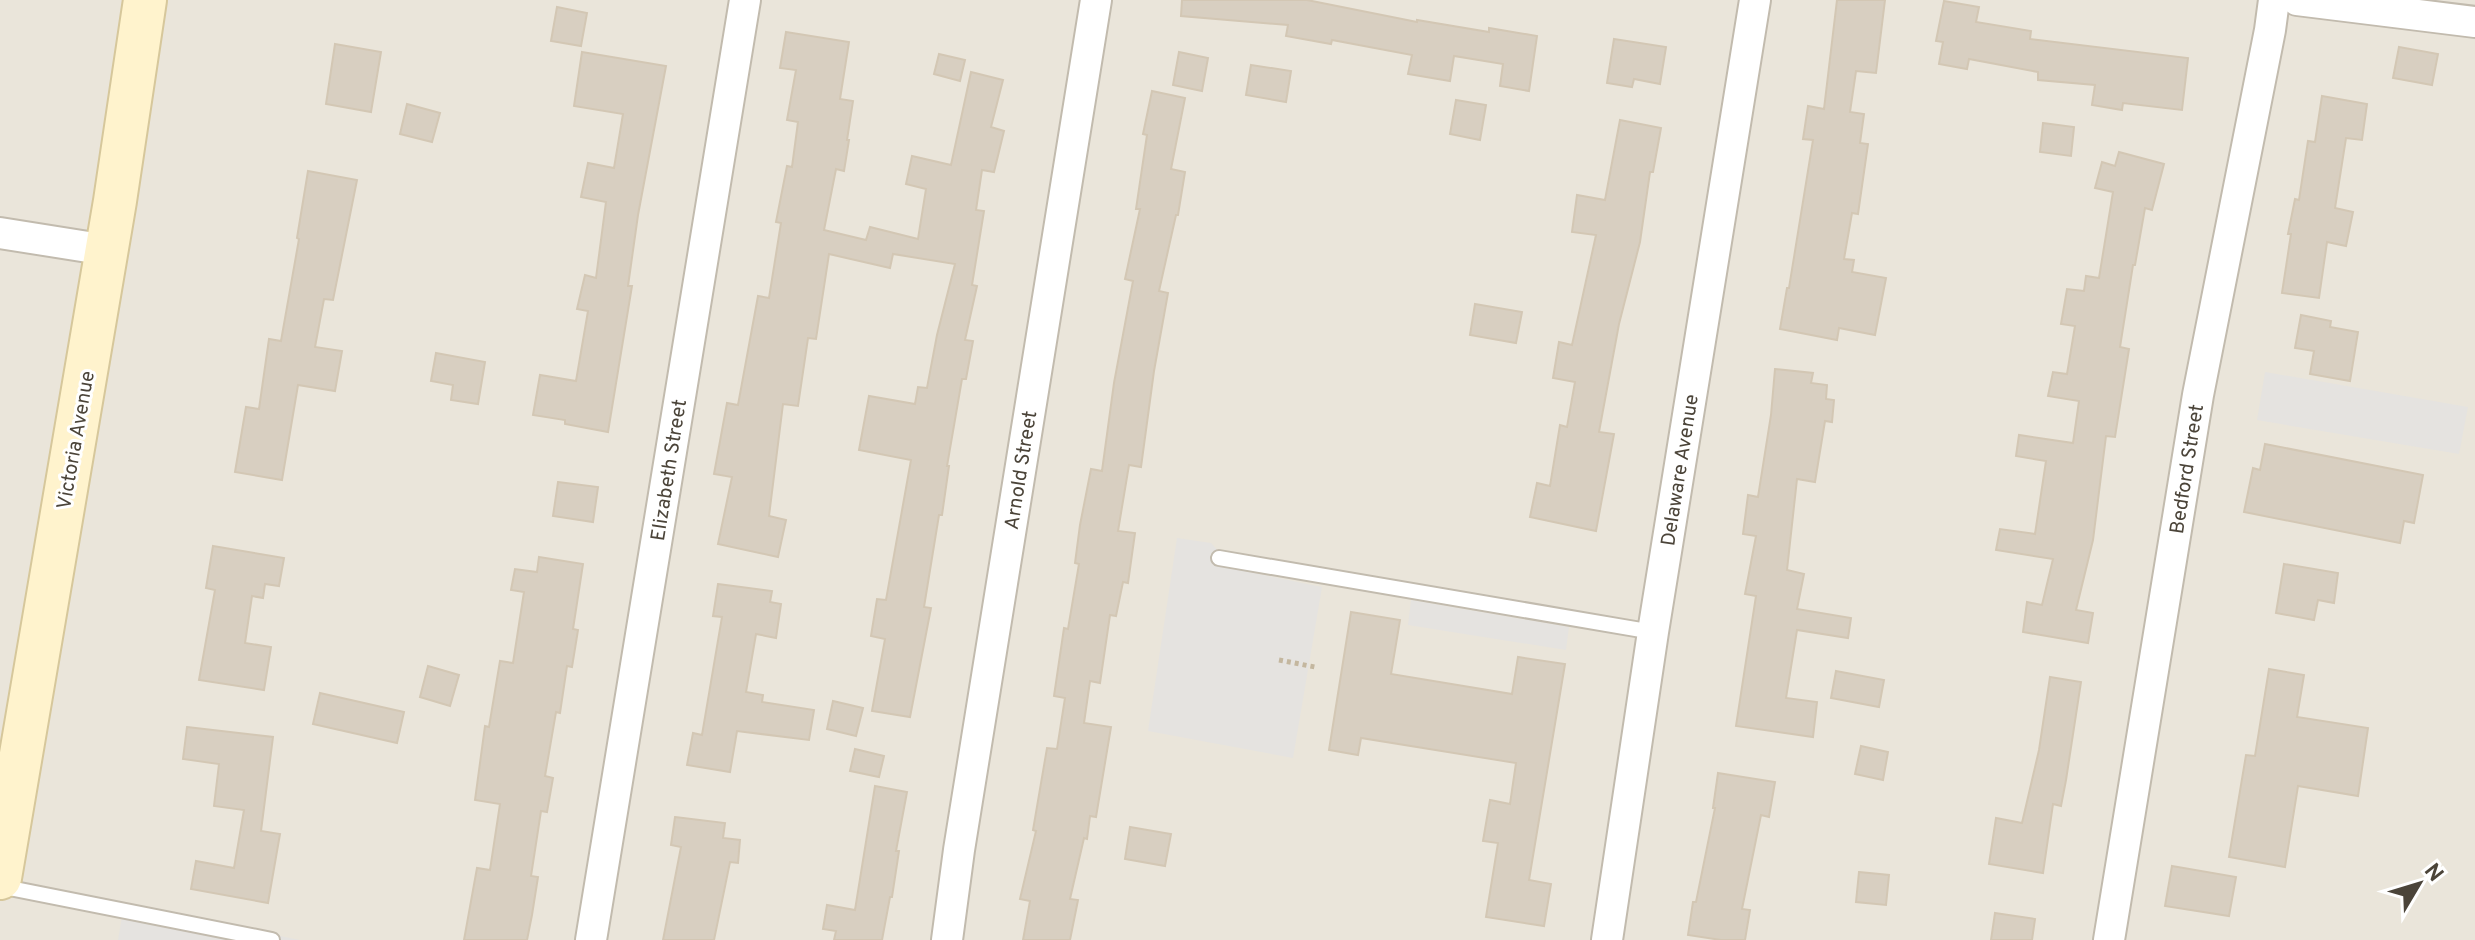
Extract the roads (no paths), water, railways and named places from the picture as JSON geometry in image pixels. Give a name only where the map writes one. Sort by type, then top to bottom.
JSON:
[{"type":"street","name":"Victoria Avenue","points":[[0,878],[107,250],[145,0]]},
{"type":"street","name":"Elizabeth Street","points":[[591,940],[745,0]]},
{"type":"street","name":"Arnold Street","points":[[947,940],[1096,0]]},
{"type":"street","name":"Bedford Street","points":[[2109,940],[2198,395],[2274,0]]},
{"type":"street","points":[[2297,0],[2475,22]]},
{"type":"street","name":"Delaware Avenue","points":[[1607,940],[1749,1]]},
{"type":"street","points":[[0,233],[107,250]]},
{"type":"lane","points":[[1219,558],[1653,632]]},
{"type":"lane","points":[[0,886],[272,940]]}]
